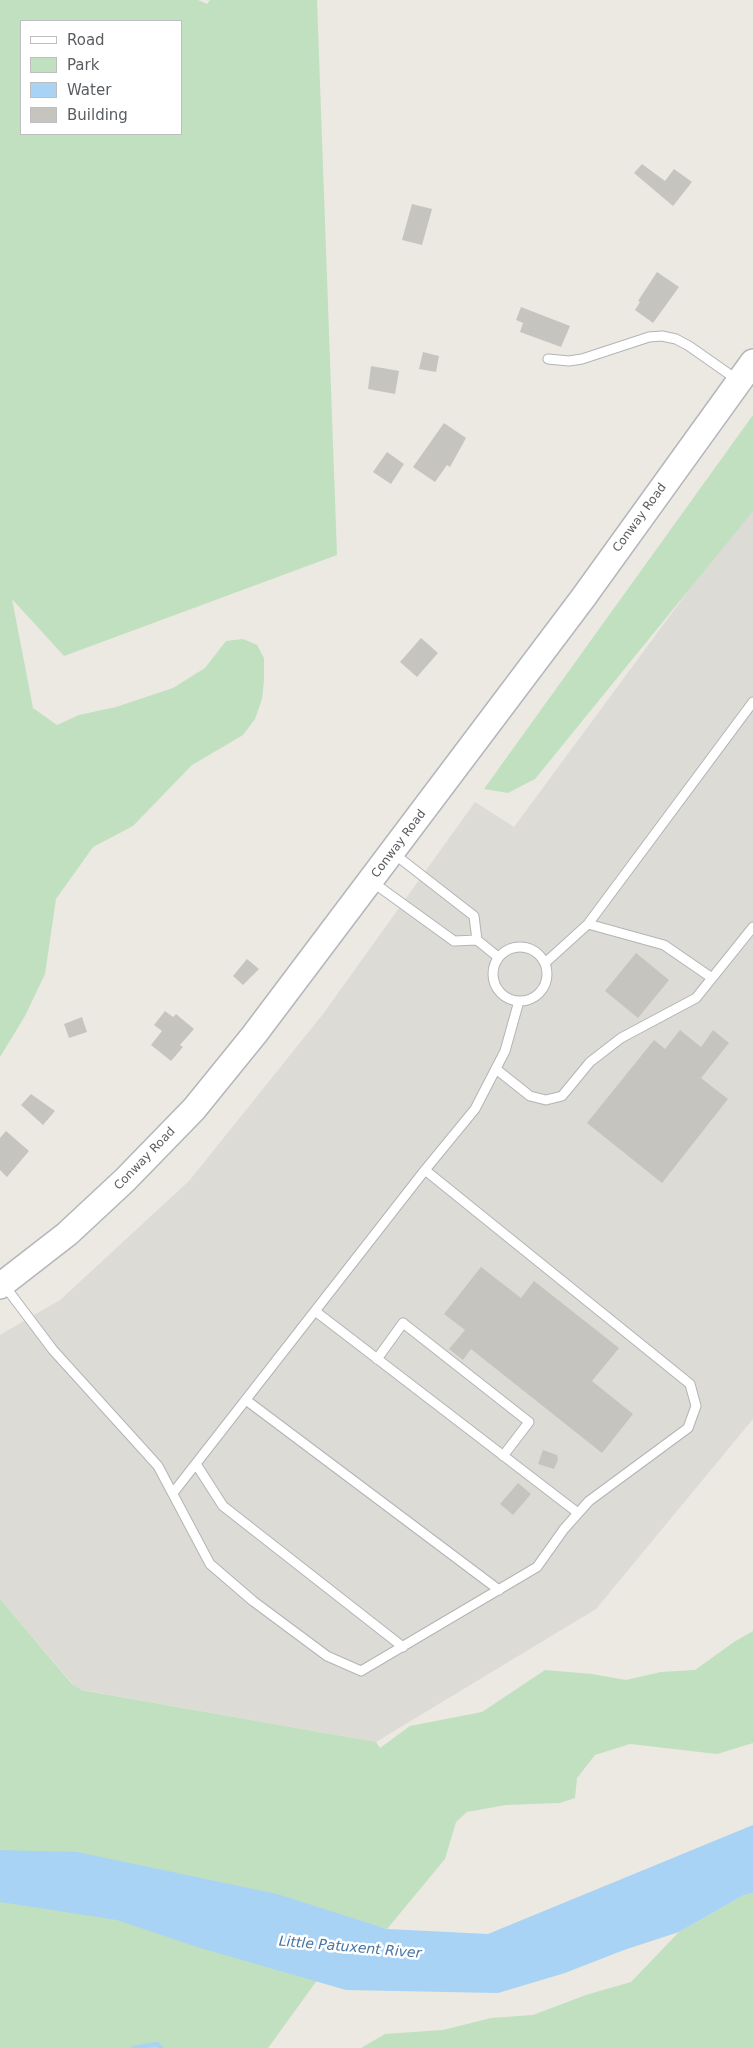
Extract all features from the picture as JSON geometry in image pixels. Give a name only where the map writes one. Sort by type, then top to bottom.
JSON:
[{"type":"street","name":"Conway Road","points":[[2,1285],[67,1234],[125,1180],[194,1109],[254,1035],[583,598],[746,371]]},
{"type":"lane","points":[[548,359],[569,361],[582,359],[662,336],[676,338],[702,354],[746,371]]},
{"type":"lane","points":[[545,963],[588,924],[753,702]]},
{"type":"lane","points":[[392,852],[474,916],[477,940]]},
{"type":"lane","points":[[370,881],[454,941],[477,940],[498,957]]},
{"type":"lane","points":[[588,924],[664,945],[712,978]]},
{"type":"lane","points":[[496,1069],[530,1096],[546,1100],[562,1096],[590,1062],[621,1038],[696,998],[753,927]]},
{"type":"lane","points":[[524,946],[540,955],[545,963],[547,972],[546,982],[541,990],[527,1000],[519,1001],[503,995],[497,989],[492,973],[498,957],[505,950],[524,946]]},
{"type":"lane","points":[[173,1493],[425,1170],[475,1109],[505,1052],[519,1001]]},
{"type":"lane","points":[[2,1285],[53,1350],[158,1466],[210,1564],[254,1601],[327,1656],[361,1671],[537,1567],[564,1529],[589,1501],[688,1428],[696,1406],[690,1384],[425,1170]]},
{"type":"lane","points":[[315,1311],[578,1513]]},
{"type":"lane","points":[[377,1359],[403,1323],[529,1422],[503,1456]]},
{"type":"lane","points":[[246,1400],[499,1590]]},
{"type":"lane","points":[[196,1464],[223,1506],[403,1647]]},
{"type":"shaded area","points":[[753,503],[753,1419],[596,1609],[376,1742],[77,1689],[0,1599],[0,1335],[60,1300],[189,1181],[323,1014],[475,802],[514,827]]},
{"type":"green space","points":[[0,0],[198,0],[207,4],[210,0],[317,0],[337,555],[64,656],[12,599],[33,708],[57,725],[79,715],[116,707],[173,688],[205,668],[226,641],[243,639],[257,645],[264,658],[262,699],[255,719],[243,735],[192,765],[133,826],[93,847],[56,899],[45,974],[25,1016],[0,1057]]},
{"type":"green space","points":[[753,415],[753,511],[535,779],[508,793],[484,789]]},
{"type":"green space","points":[[0,1599],[72,1684],[81,1690],[376,1742],[380,1748],[410,1726],[482,1712],[545,1670],[592,1674],[626,1680],[661,1672],[695,1670],[753,1631],[753,1743],[717,1754],[630,1744],[595,1755],[577,1778],[575,1798],[560,1803],[506,1805],[467,1812],[456,1822],[445,1859],[387,1929],[360,1921],[268,2048],[0,2048]]},
{"type":"green space","points":[[753,1893],[753,2048],[361,2048],[385,2034],[443,2030],[491,2018],[533,2015],[586,1995],[631,1982],[679,1932],[744,1895]]},
{"type":"water","name":"Little Patuxent River","points":[[753,1825],[753,1893],[744,1895],[679,1932],[624,1950],[565,1973],[498,1993],[346,1990],[197,1947],[117,1920],[0,1902],[0,1850],[77,1852],[277,1894],[387,1929],[488,1934]]},
{"type":"building","points":[[642,164],[665,181],[674,169],[692,182],[673,206],[634,173]]},
{"type":"building","points":[[412,204],[432,209],[422,245],[402,240]]},
{"type":"building","points":[[657,272],[679,287],[653,323],[635,310],[640,302],[638,301]]},
{"type":"building","points":[[521,307],[570,326],[561,347],[520,332],[523,323],[516,320]]},
{"type":"building","points":[[423,352],[439,356],[436,372],[419,369]]},
{"type":"building","points":[[371,366],[399,371],[395,394],[368,389]]},
{"type":"building","points":[[444,423],[466,438],[450,467],[447,465],[435,482],[413,467]]},
{"type":"building","points":[[387,452],[404,464],[391,484],[373,472]]},
{"type":"building","points":[[421,638],[438,653],[417,677],[400,662]]},
{"type":"building","points":[[636,953],[669,980],[638,1018],[605,991]]},
{"type":"building","points":[[247,959],[259,969],[243,985],[233,976]]},
{"type":"building","points":[[165,1011],[173,1017],[176,1014],[194,1029],[180,1045],[183,1047],[171,1061],[151,1045],[162,1031],[154,1025]]},
{"type":"building","points":[[82,1017],[87,1032],[69,1038],[64,1024]]},
{"type":"building","points":[[680,1030],[701,1047],[713,1030],[729,1043],[701,1078],[728,1099],[662,1183],[587,1123],[654,1040],[665,1049]]},
{"type":"building","points":[[31,1094],[55,1111],[43,1125],[21,1105]]},
{"type":"building","points":[[6,1131],[29,1151],[7,1177],[0,1170],[0,1138]]},
{"type":"building","points":[[481,1267],[521,1298],[534,1281],[619,1348],[592,1381],[633,1414],[602,1453],[471,1349],[463,1360],[449,1349],[465,1330],[444,1314]]},
{"type":"building","points":[[543,1450],[557,1455],[558,1460],[554,1469],[538,1464]]},
{"type":"building","points":[[518,1483],[531,1494],[513,1515],[500,1504]]},
{"type":"waterway","points":[[134,2048],[157,2044],[161,2048]]}]
